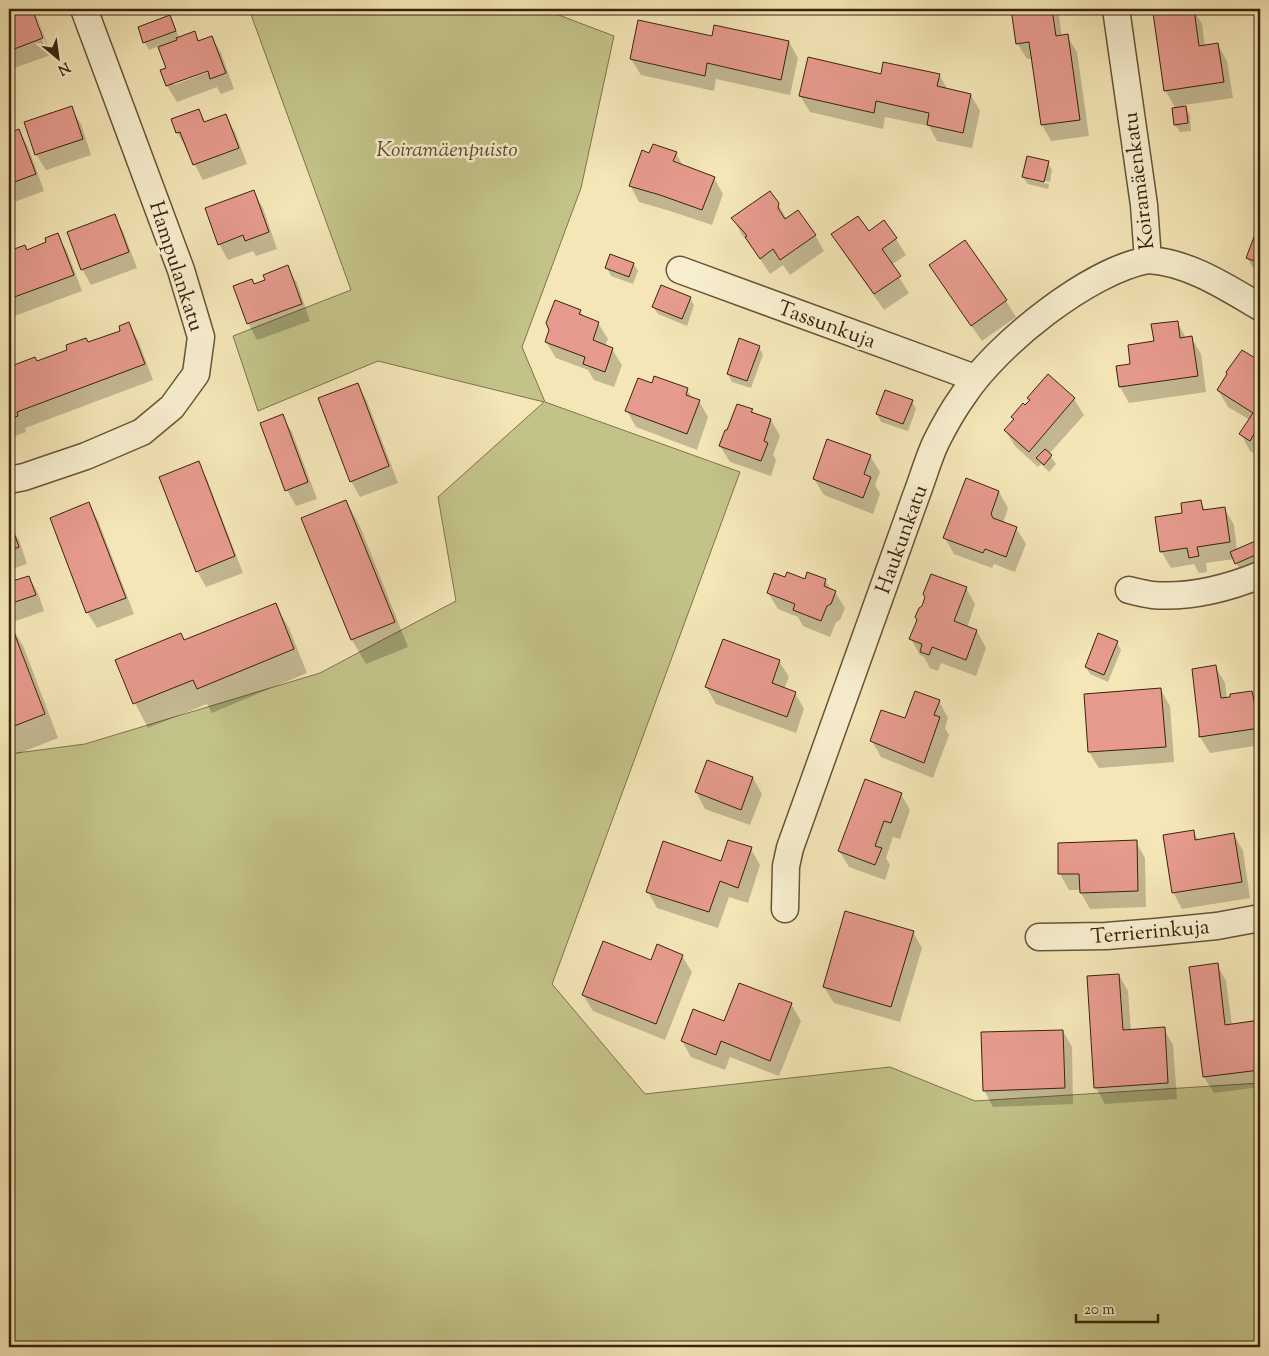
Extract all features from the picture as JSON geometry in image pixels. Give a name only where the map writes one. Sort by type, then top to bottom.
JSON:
[{"type":"street","name":"Hampulankatu","points":[[9,480],[86,456],[142,432],[172,407],[196,374],[201,337],[182,275],[84,9]]},
{"type":"street","name":"Koiramäenkatu","points":[[1116,9],[1144,205],[1148,260],[1159,260],[1193,271],[1260,307]]},
{"type":"street","name":"Haukunkatu","points":[[785,909],[786,866],[790,848],[936,443],[963,395],[975,378],[1018,336],[1045,313],[1069,297],[1121,268],[1135,262],[1148,260]]},
{"type":"street","name":"Tassunkuja","points":[[680,270],[975,378]]},
{"type":"street","points":[[1129,590],[1151,595],[1210,591],[1240,583],[1260,575]]},
{"type":"street","name":"Terrierinkuja","points":[[1039,937],[1114,936],[1217,926],[1260,918]]},
{"type":"green space","name":"Koiramäenpuisto","points":[[249,9],[543,9],[614,36],[581,188],[522,347],[545,402],[740,472],[552,984],[645,1094],[890,1067],[975,1101],[1260,1083],[1260,1347],[9,1347],[9,754],[85,744],[320,673],[456,601],[438,497],[544,402],[378,361],[258,411],[233,336],[351,290]]},
{"type":"building","points":[[19,9],[32,9],[43,38],[9,51],[9,12]]},
{"type":"building","points":[[1011,9],[1052,9],[1056,36],[1068,34],[1080,120],[1041,125],[1029,42],[1016,44]]},
{"type":"building","points":[[1194,9],[1199,46],[1218,43],[1224,82],[1164,91],[1153,13]]},
{"type":"building","points":[[170,15],[176,31],[143,43],[138,27]]},
{"type":"building","points":[[638,20],[712,36],[714,25],[789,41],[781,80],[707,63],[705,76],[630,59]]},
{"type":"building","points":[[195,31],[198,41],[212,36],[226,73],[210,79],[208,71],[166,86],[160,70],[166,68],[158,47]]},
{"type":"building","points":[[808,57],[881,74],[883,62],[940,74],[937,86],[971,94],[963,133],[927,125],[929,113],[876,101],[874,113],[799,96]]},
{"type":"building","points":[[72,106],[83,139],[35,155],[24,122]]},
{"type":"building","points":[[1186,106],[1188,123],[1174,125],[1172,108]]},
{"type":"building","points":[[199,109],[204,122],[226,114],[239,148],[193,165],[180,132],[176,133],[171,119]]},
{"type":"building","points":[[19,129],[36,174],[9,184],[9,133]]},
{"type":"building","points":[[653,144],[677,152],[673,161],[715,177],[702,210],[629,186],[642,150],[649,153]]},
{"type":"building","points":[[1027,156],[1049,161],[1044,182],[1022,177]]},
{"type":"building","points":[[254,190],[269,232],[245,241],[243,235],[218,245],[205,208]]},
{"type":"building","points":[[770,191],[779,203],[778,208],[785,219],[798,210],[816,235],[780,260],[773,249],[760,259],[745,237],[747,236],[731,218]]},
{"type":"building","points":[[115,214],[129,252],[81,270],[67,232]]},
{"type":"building","points":[[858,216],[869,231],[884,220],[897,238],[882,249],[901,276],[874,294],[831,234]]},
{"type":"building","points":[[1257,229],[1260,230],[1260,263],[1246,258]]},
{"type":"building","points":[[58,233],[74,275],[9,299],[9,251],[25,245],[27,250],[46,242],[45,238]]},
{"type":"building","points":[[965,240],[1007,300],[971,326],[929,265]]},
{"type":"building","points":[[610,254],[634,263],[629,277],[605,268]]},
{"type":"building","points":[[288,265],[302,304],[247,324],[233,286],[252,279],[254,284],[265,280],[263,275]]},
{"type":"building","points":[[661,285],[691,297],[682,319],[652,307]]},
{"type":"building","points":[[555,300],[581,310],[579,314],[599,322],[593,340],[613,348],[605,372],[583,364],[585,357],[545,342],[549,330],[546,323]]},
{"type":"building","points":[[1178,321],[1180,338],[1192,336],[1198,376],[1119,387],[1116,366],[1130,364],[1128,345],[1154,341],[1151,324]]},
{"type":"building","points":[[129,322],[145,364],[17,412],[18,416],[9,419],[9,367],[35,357],[37,361],[67,350],[66,345],[86,338],[88,342],[120,331],[119,326]]},
{"type":"building","points":[[739,338],[760,346],[747,381],[727,374]]},
{"type":"building","points":[[1242,350],[1260,361],[1260,424],[1250,441],[1239,434],[1253,413],[1217,390],[1227,374],[1226,372]]},
{"type":"building","points":[[1048,374],[1075,398],[1029,452],[1004,430],[1014,419],[1011,417],[1023,403],[1025,405],[1030,400],[1027,398]]},
{"type":"building","points":[[654,376],[688,388],[686,395],[700,400],[687,434],[625,411],[638,378],[652,383]]},
{"type":"building","points":[[358,383],[389,466],[350,482],[318,398]]},
{"type":"building","points":[[885,390],[913,400],[903,424],[876,414]]},
{"type":"building","points":[[737,404],[753,409],[751,412],[771,419],[764,441],[768,443],[761,461],[719,446]]},
{"type":"building","points":[[283,414],[308,482],[285,491],[260,423]]},
{"type":"building","points":[[827,439],[871,455],[864,474],[871,477],[863,498],[813,479]]},
{"type":"building","points":[[1045,449],[1052,455],[1044,465],[1036,458]]},
{"type":"building","points":[[199,461],[235,556],[196,572],[159,477]]},
{"type":"building","points":[[966,478],[999,491],[991,514],[993,518],[1017,527],[1006,557],[985,549],[983,553],[943,538]]},
{"type":"building","points":[[346,500],[395,622],[351,640],[301,518]]},
{"type":"building","points":[[1201,500],[1203,510],[1225,507],[1230,542],[1197,547],[1199,556],[1189,558],[1187,548],[1160,552],[1155,517],[1182,513],[1181,503]]},
{"type":"building","points":[[89,502],[126,598],[86,613],[50,518]]},
{"type":"building","points":[[9,523],[19,547],[9,551]]},
{"type":"building","points":[[1260,539],[1260,553],[1235,564],[1230,552]]},
{"type":"building","points":[[787,572],[805,579],[807,572],[826,579],[824,586],[836,591],[821,621],[793,610],[795,604],[767,593],[774,573],[785,577]]},
{"type":"building","points":[[931,574],[967,587],[954,621],[977,630],[966,660],[932,647],[929,655],[920,652],[922,644],[909,639],[917,620],[915,617],[922,606],[925,597],[923,594]]},
{"type":"building","points":[[29,576],[36,595],[9,604],[9,582]]},
{"type":"building","points":[[276,603],[294,649],[197,689],[193,680],[133,704],[115,660],[181,633],[184,640]]},
{"type":"building","points":[[9,622],[45,714],[9,728]]},
{"type":"building","points":[[1098,633],[1118,641],[1104,675],[1085,667]]},
{"type":"building","points":[[723,639],[780,660],[772,683],[796,692],[787,717],[705,687]]},
{"type":"building","points":[[1216,665],[1221,698],[1230,697],[1230,694],[1252,691],[1260,728],[1199,737],[1192,669]]},
{"type":"building","points":[[1161,688],[1166,747],[1088,752],[1084,694]]},
{"type":"building","points":[[915,691],[940,700],[934,715],[940,717],[924,763],[870,741],[881,710],[905,718]]},
{"type":"building","points":[[707,760],[753,777],[741,810],[695,792]]},
{"type":"building","points":[[865,779],[902,793],[891,823],[884,821],[875,846],[882,848],[875,865],[838,851]]},
{"type":"building","points":[[1194,830],[1195,840],[1234,833],[1242,882],[1172,893],[1163,835]]},
{"type":"building","points":[[728,840],[752,847],[738,888],[720,881],[709,912],[646,892],[663,841],[721,861]]},
{"type":"building","points":[[1137,840],[1138,891],[1080,893],[1079,874],[1058,874],[1058,843]]},
{"type":"building","points":[[845,911],[914,931],[891,1007],[823,987]]},
{"type":"building","points":[[603,941],[651,960],[657,944],[683,955],[656,1024],[582,995]]},
{"type":"building","points":[[1218,963],[1225,1025],[1260,1020],[1260,1070],[1203,1077],[1189,967]]},
{"type":"building","points":[[1119,974],[1123,1030],[1165,1027],[1168,1083],[1094,1088],[1087,976]]},
{"type":"building","points":[[739,983],[792,1003],[770,1061],[721,1041],[716,1055],[681,1041],[693,1009],[724,1021]]},
{"type":"building","points":[[1063,1030],[1065,1088],[983,1091],[981,1032]]}]
